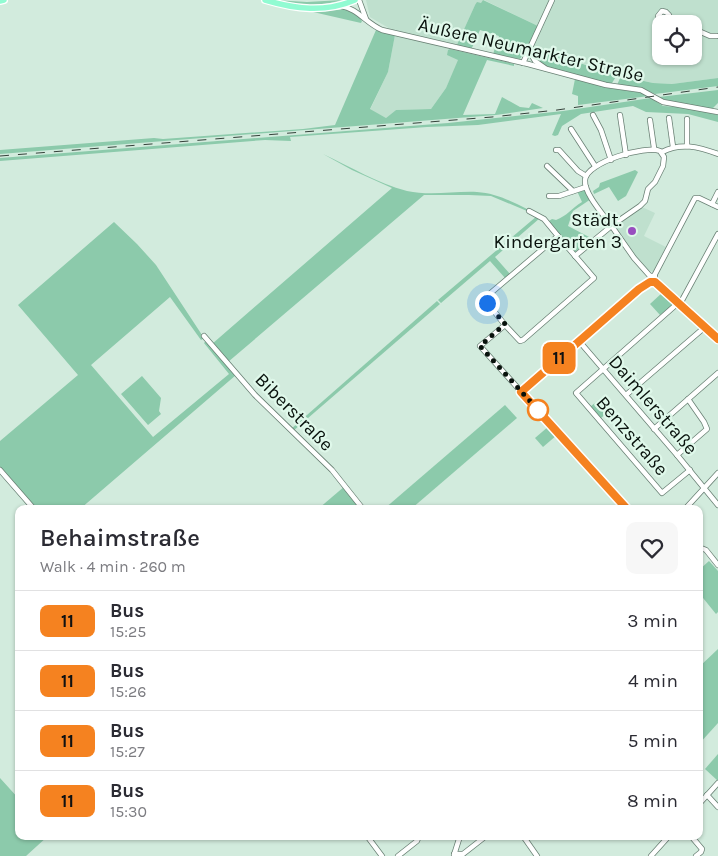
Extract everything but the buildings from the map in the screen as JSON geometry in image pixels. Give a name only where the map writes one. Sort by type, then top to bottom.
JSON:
[{"type":"main road","points":[[0,1],[4,0]]},
{"type":"main road","name":"Äußere Neumarkter Straße","points":[[264,0],[297,8],[337,6],[355,0]]},
{"type":"street","name":"Äußere Neumarkter Straße","points":[[355,0],[359,14]]},
{"type":"street","points":[[359,0],[367,20]]},
{"type":"street","points":[[525,64],[526,53],[532,45],[552,0]]},
{"type":"street","name":"Äußere Neumarkter Straße","points":[[337,6],[349,8],[382,30],[606,85],[641,90],[663,102],[718,112]]},
{"type":"street","points":[[702,32],[710,36],[718,36]]},
{"type":"street","points":[[525,64],[531,54],[532,45]]},
{"type":"street","points":[[531,54],[535,61],[548,70]]},
{"type":"street","points":[[593,115],[601,130],[611,160]]},
{"type":"street","points":[[620,115],[626,155]]},
{"type":"street","points":[[669,118],[673,147]]},
{"type":"street","points":[[687,119],[687,146]]},
{"type":"street","points":[[650,120],[654,148]]},
{"type":"street","points":[[572,129],[594,166]]},
{"type":"street","points":[[662,152],[673,147],[687,146],[718,154]]},
{"type":"street","points":[[575,256],[611,226],[644,202],[648,189],[655,182],[663,166],[662,152],[654,148],[594,166],[586,176],[586,186],[611,226],[652,279],[718,339]]},
{"type":"street","points":[[556,150],[559,150],[578,171],[586,176]]},
{"type":"street","points":[[547,166],[573,191]]},
{"type":"street","points":[[549,196],[555,197],[586,186]]},
{"type":"street","points":[[712,204],[718,192]]},
{"type":"street","points":[[521,392],[652,279],[694,200],[699,198],[718,207]]},
{"type":"street","points":[[529,211],[544,219],[594,278],[520,341],[486,301],[486,297],[558,236]]},
{"type":"street","points":[[603,369],[679,303],[718,234]]},
{"type":"street","points":[[712,244],[718,247]]},
{"type":"street","points":[[505,324],[480,346],[623,505]]},
{"type":"street","points":[[626,395],[705,327]]},
{"type":"street","name":"Biberstraße","points":[[204,336],[255,395],[332,470],[361,505]]},
{"type":"street","name":"Daimlerstraße","points":[[579,341],[677,454],[718,505]]},
{"type":"street","name":"Benzstraße","points":[[603,369],[576,393],[662,493],[690,470]]},
{"type":"street","points":[[654,428],[718,373]]},
{"type":"street","points":[[677,454],[706,429],[704,422],[688,399]]},
{"type":"street","points":[[0,470],[31,505]]},
{"type":"street","points":[[689,505],[718,473]]},
{"type":"street","points":[[703,549],[718,565]]},
{"type":"street","points":[[703,800],[718,783]]},
{"type":"street","points":[[707,795],[718,807]]},
{"type":"street","points":[[370,840],[382,856]]},
{"type":"street","points":[[398,856],[418,840]]},
{"type":"street","points":[[459,840],[454,855],[463,854],[479,840]]},
{"type":"street","points":[[694,840],[702,849],[696,856]]},
{"type":"street","points":[[527,841],[537,856]]},
{"type":"street","points":[[651,856],[664,842]]},
{"type":"shaded area","points":[[366,0],[483,0],[481,4],[475,5],[456,47],[392,30],[370,17]]},
{"type":"shaded area","points":[[484,0],[718,0],[718,78],[672,84],[653,83],[619,75],[528,46],[538,26]]},
{"type":"shaded area","points":[[395,35],[450,49],[459,60],[446,88],[431,109],[396,110],[386,118],[370,110],[388,72]]},
{"type":"shaded area","points":[[642,207],[655,213],[644,236],[666,247],[653,272],[646,269],[638,260],[616,228],[616,224]]},
{"type":"green space","points":[[274,0],[307,2],[342,0],[308,5]]},
{"type":"green space","points":[[483,0],[538,26],[520,59],[493,54],[499,36],[480,30],[471,50],[456,47],[475,5]]},
{"type":"green space","points":[[347,9],[360,18],[361,23],[313,12]]},
{"type":"green space","points":[[376,30],[395,35],[388,72],[370,109],[386,118],[396,110],[431,109],[446,88],[458,60],[447,55],[450,49],[514,64],[514,66],[487,60],[463,115],[495,114],[502,97],[520,107],[529,108],[532,103],[543,108],[496,115],[0,154],[0,150],[303,129],[335,125]]},
{"type":"green space","points":[[533,48],[617,75],[610,84],[547,67],[535,59],[532,52]]},
{"type":"green space","points":[[621,76],[653,83],[672,84],[718,78],[718,86],[655,94],[642,88],[617,85]]},
{"type":"green space","points":[[575,79],[610,88],[643,93],[649,96],[578,105],[578,96],[572,94]]},
{"type":"green space","points":[[718,90],[718,103],[712,109],[670,102],[659,97]]},
{"type":"green space","points":[[651,98],[663,106],[692,108],[718,115],[718,122],[688,114],[646,112],[633,106],[581,114],[562,126],[558,135],[555,136],[552,135],[561,114],[478,125],[290,137],[291,141],[265,140],[0,161],[0,158],[448,123],[563,111]]},
{"type":"green space","points":[[323,154],[396,188],[424,193],[484,193],[509,200],[527,209],[527,211],[491,196],[424,195],[228,362],[212,344],[392,188],[352,170]]},
{"type":"green space","points":[[635,170],[638,172],[626,196],[618,201],[609,187],[594,194],[593,191],[599,187],[600,183]]},
{"type":"green space","points":[[585,188],[591,199],[573,211],[568,226],[591,238],[574,253],[549,221],[560,218],[582,202],[577,191]]},
{"type":"green space","points":[[537,216],[540,218],[495,257],[510,274],[505,278],[490,261],[441,303],[438,300]]},
{"type":"green space","points":[[114,222],[156,265],[204,338],[201,340],[170,297],[91,365],[153,437],[229,374],[204,343],[206,341],[236,375],[85,505],[33,505],[0,467],[0,441],[78,375],[18,305]]},
{"type":"green space","points":[[663,292],[673,301],[672,306],[660,315],[650,304]]},
{"type":"green space","points":[[437,301],[440,304],[293,431],[291,429]]},
{"type":"green space","points":[[142,376],[161,398],[159,411],[161,414],[148,425],[121,394]]},
{"type":"green space","points":[[602,397],[611,409],[600,419],[590,407]]},
{"type":"green space","points":[[505,405],[517,418],[416,505],[389,505]]},
{"type":"green space","points":[[549,426],[557,435],[543,447],[535,438]]},
{"type":"green space","points":[[345,486],[359,505],[323,505]]},
{"type":"green space","points":[[709,561],[718,571],[718,612],[716,614],[703,598],[703,566]]},
{"type":"green space","points":[[718,649],[718,723],[703,740],[703,663]]},
{"type":"green space","points":[[718,754],[718,781],[705,769]]},
{"type":"green space","points":[[0,778],[15,795],[15,840],[44,840],[26,856],[0,856]]},
{"type":"railway","points":[[0,156],[492,117],[557,110],[718,87]]},
{"type":"bus line","name":"11","points":[[623,505],[521,392],[587,333],[650,282],[655,282],[718,339]]},
{"type":"place","name":"Städt. Kindergarten 3","points":[[632,231]]},
{"type":"route","points":[[487,303],[505,324],[480,346],[538,410]]}]
